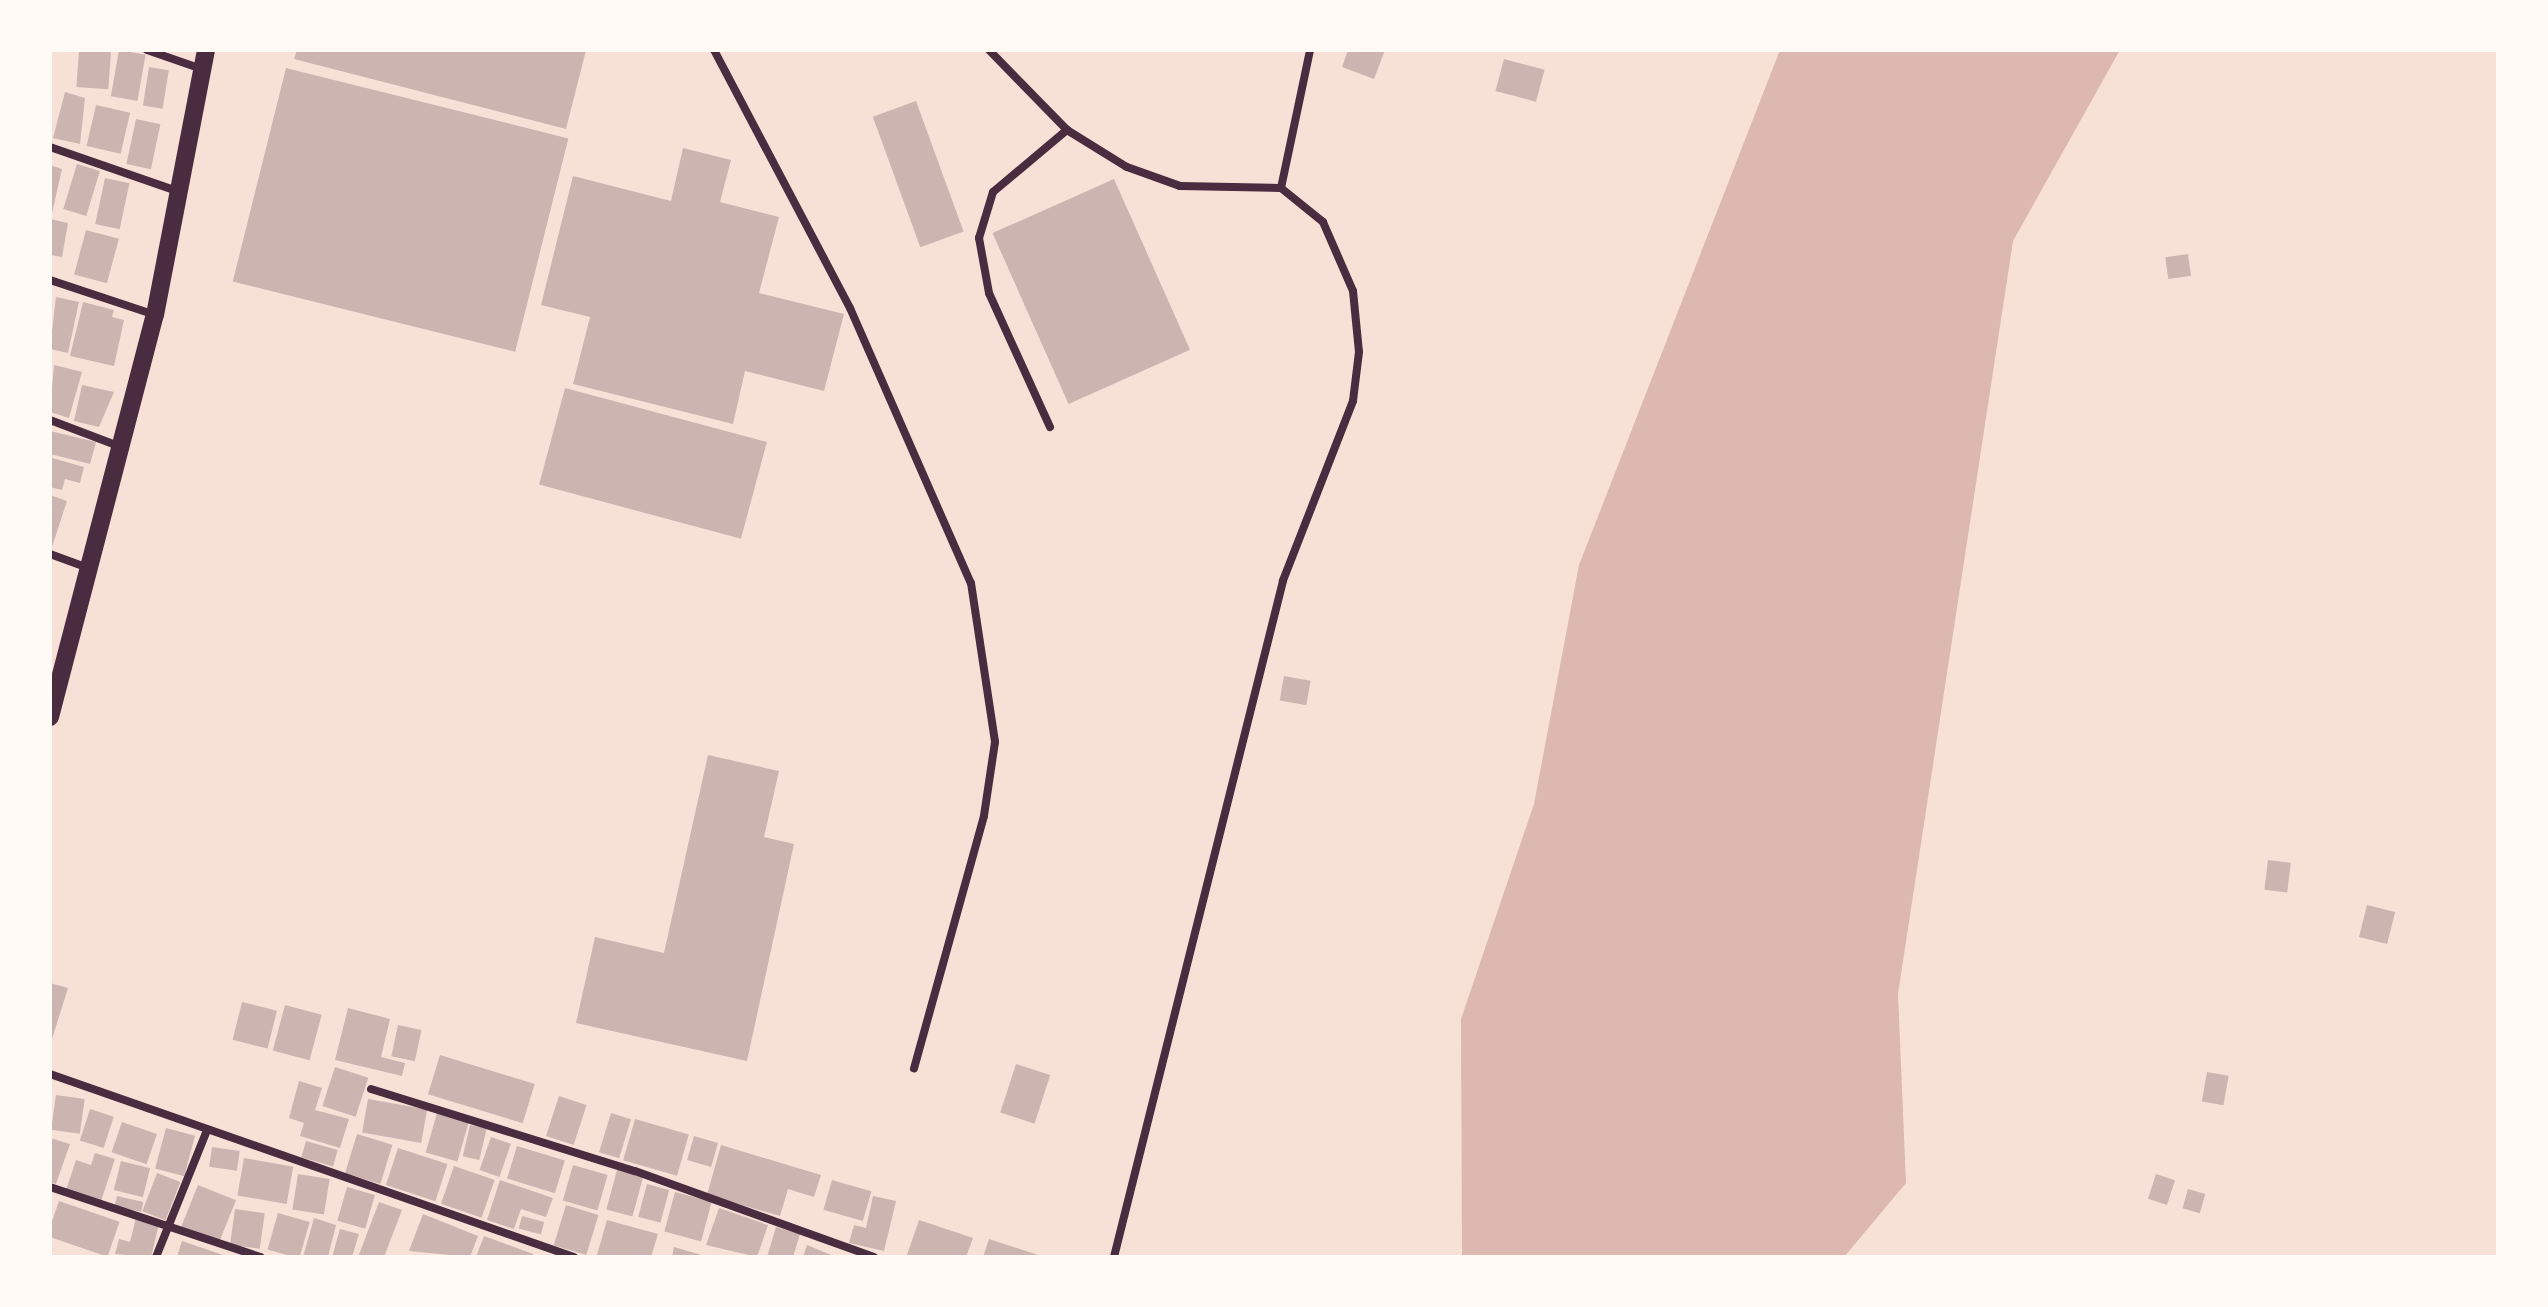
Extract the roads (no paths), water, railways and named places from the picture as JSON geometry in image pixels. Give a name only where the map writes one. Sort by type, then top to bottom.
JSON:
[{"type":"street","points":[[50,718],[55,685],[92,570],[155,315],[204,60]]},
{"type":"lane","points":[[147,50],[204,60]]},
{"type":"lane","points":[[714,50],[850,308],[971,583],[996,742],[984,816],[914,1068]]},
{"type":"lane","points":[[990,50],[1067,130],[1127,167],[1180,186],[1281,188],[1324,222],[1352,292],[1359,352],[1353,401],[1283,581],[1114,1257]]},
{"type":"lane","points":[[1281,188],[1310,50]]},
{"type":"lane","points":[[1050,426],[988,293],[980,238],[993,192],[1067,130]]},
{"type":"lane","points":[[50,147],[177,191]]},
{"type":"lane","points":[[50,280],[155,315]]},
{"type":"lane","points":[[50,420],[123,448]]},
{"type":"lane","points":[[50,554],[92,570]]},
{"type":"lane","points":[[50,1074],[574,1257]]},
{"type":"lane","points":[[371,1089],[635,1170],[874,1257]]},
{"type":"lane","points":[[156,1257],[206,1130]]},
{"type":"lane","points":[[50,1187],[261,1257]]}]
